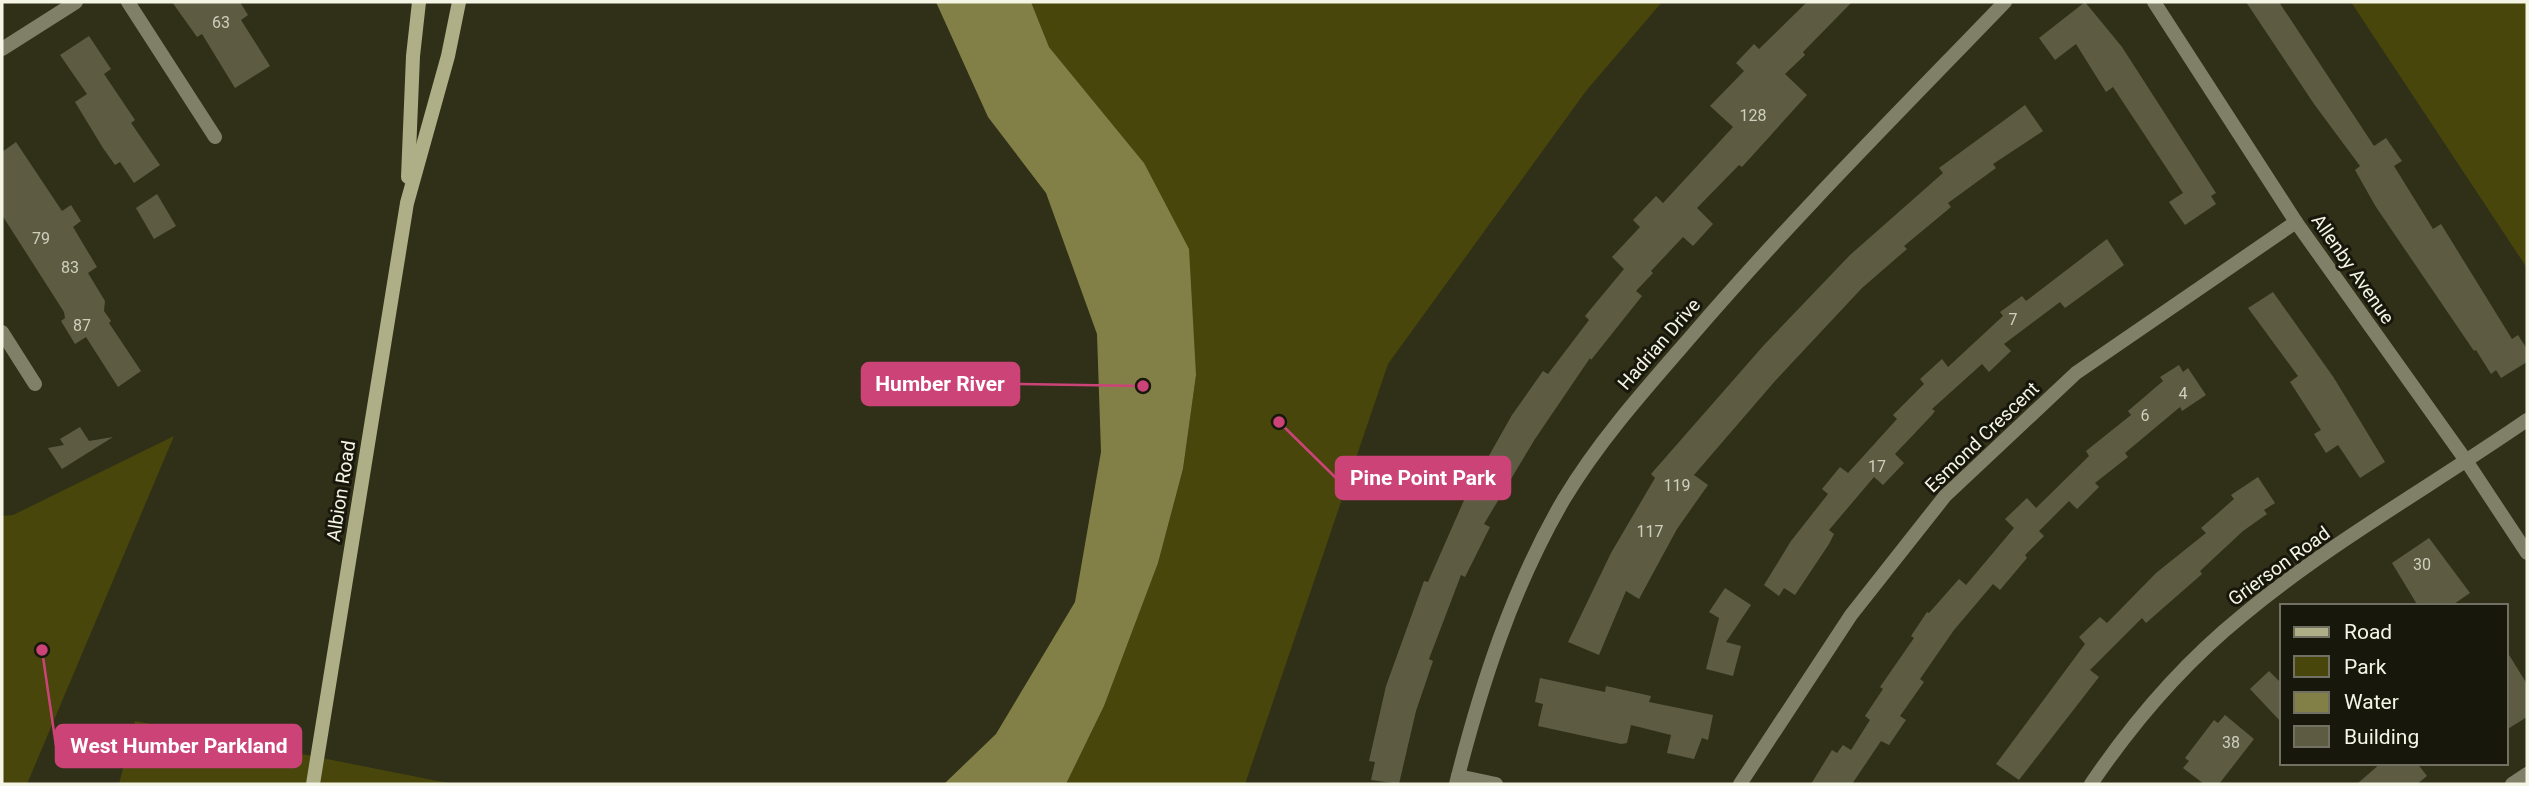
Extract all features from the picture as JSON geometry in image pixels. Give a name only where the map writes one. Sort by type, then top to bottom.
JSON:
[{"type":"main road","name":"Albion Road","points":[[407,203],[413,56],[419,2]]},
{"type":"main road","name":"Albion Road","points":[[313,784],[407,203],[448,56],[459,2]]},
{"type":"street","points":[[2,49],[76,2]]},
{"type":"street","points":[[128,2],[215,137]]},
{"type":"street","name":"Hadrian Drive","points":[[1457,780],[1487,669],[1521,583],[1565,499],[1617,422],[1752,267],[2005,2]]},
{"type":"street","name":"Allenby Avenue","points":[[2154,2],[2296,222],[2467,462],[2527,553]]},
{"type":"street","name":"Esmond Crescent","points":[[1740,784],[1852,615],[1945,495],[2076,373],[2296,222]]},
{"type":"street","points":[[2,332],[35,384]]},
{"type":"street","name":"Grierson Road","points":[[2091,784],[2149,709],[2192,662],[2241,617],[2328,552],[2527,420]]},
{"type":"street","points":[[2512,784],[2527,774]]},
{"type":"street","points":[[1457,780],[1496,784]]},
{"type":"green space","points":[[1031,2],[1662,2],[1586,91],[1388,364],[1245,784],[1066,784],[1104,706],[1158,563],[1183,470],[1196,375],[1144,163],[1049,47]]},
{"type":"green space","points":[[2351,2],[2527,2],[2527,268]]},
{"type":"green space","points":[[174,436],[27,784],[2,784],[2,516],[13,515]]},
{"type":"green space","points":[[135,721],[453,784],[119,784]]},
{"type":"water","points":[[936,2],[1031,2],[1049,47],[1144,163],[1189,249],[1196,375],[1183,469],[1158,563],[1104,706],[1066,784],[944,784],[996,734],[1075,602],[1101,452],[1097,334],[1046,193],[988,117]]},
{"type":"building","points":[[172,2],[240,2],[248,15],[241,20],[270,66],[235,88],[202,34],[197,37]]},
{"type":"building","points":[[1807,2],[1852,2],[1785,74],[1807,95],[1742,167],[1739,165],[1697,208],[1713,224],[1693,246],[1683,237],[1651,271],[1653,273],[1636,291],[1642,296],[1591,360],[1590,358],[1535,439],[1484,524],[1490,527],[1465,577],[1461,575],[1429,659],[1433,661],[1416,711],[1399,784],[1371,780],[1375,762],[1369,761],[1386,686],[1424,581],[1428,582],[1465,498],[1512,415],[1543,371],[1548,374],[1589,320],[1585,316],[1624,269],[1612,257],[1640,227],[1633,220],[1656,196],[1663,203],[1733,127],[1710,106],[1744,71],[1736,63],[1754,44],[1759,49]]},
{"type":"building","points":[[2085,2],[2122,47],[2216,193],[2211,196],[2216,204],[2185,225],[2169,202],[2183,193],[2113,87],[2106,92],[2076,44],[2055,60],[2039,38]]},
{"type":"building","points":[[2246,2],[2279,2],[2374,146],[2386,138],[2402,161],[2394,166],[2433,229],[2441,224],[2512,339],[2518,335],[2527,349],[2527,362],[2501,378],[2496,370],[2491,374],[2376,207],[2355,170],[2360,166],[2314,104]]},
{"type":"building","points":[[89,36],[111,69],[104,74],[135,120],[131,123],[160,165],[134,183],[120,162],[115,165],[75,102],[87,94],[60,55]]},
{"type":"building","points":[[2025,105],[2043,131],[1993,164],[1996,168],[1948,203],[1951,207],[1904,246],[1907,249],[1862,288],[1775,381],[1694,475],[1708,485],[1677,529],[1639,599],[1626,591],[1599,655],[1568,642],[1611,553],[1655,478],[1651,474],[1764,345],[1850,255],[1943,173],[1939,168]]},
{"type":"building","points":[[16,142],[62,211],[71,205],[81,221],[73,227],[97,267],[88,273],[105,301],[104,311],[111,321],[109,323],[141,371],[118,387],[86,337],[75,344],[61,321],[65,318],[64,312],[2,215],[2,152]]},
{"type":"building","points":[[157,194],[176,226],[154,239],[136,208]]},
{"type":"building","points":[[2107,239],[2124,265],[2065,308],[2060,302],[2004,344],[2011,351],[1989,372],[1982,364],[1932,409],[1935,411],[1932,415],[1895,454],[1904,463],[1883,485],[1874,477],[1829,530],[1834,534],[1829,544],[1795,595],[1784,588],[1779,596],[1764,585],[1791,541],[1828,494],[1822,489],[1840,467],[1848,473],[1897,419],[1893,415],[1924,384],[1920,379],[1942,359],[1948,367],[2003,316],[2000,312],[2022,296],[2026,301]]},
{"type":"building","points":[[2273,292],[2334,378],[2385,462],[2360,478],[2338,445],[2326,453],[2314,434],[2321,430],[2290,382],[2298,376],[2248,308]]},
{"type":"building","points":[[2179,365],[2183,372],[2188,368],[2206,395],[2182,411],[2180,407],[2125,453],[2128,457],[2095,483],[2099,487],[2077,509],[2069,501],[2039,531],[2044,536],[2025,555],[2027,558],[2000,590],[1993,584],[1954,630],[1920,679],[1924,682],[1900,716],[1906,720],[1889,745],[1881,741],[1852,784],[1811,784],[1832,750],[1837,753],[1843,745],[1851,750],[1870,720],[1865,716],[1883,689],[1880,687],[1914,638],[1911,636],[1927,612],[1929,613],[1959,579],[1966,585],[2014,528],[2005,519],[2027,498],[2036,508],[2089,456],[2086,451],[2131,415],[2128,411],[2163,381],[2160,377]]},
{"type":"building","points":[[80,427],[89,441],[113,437],[62,469],[48,448],[64,445],[60,439]]},
{"type":"building","points":[[2258,477],[2275,503],[2264,510],[2267,514],[2243,531],[2200,571],[2202,574],[2146,623],[2142,618],[2090,670],[2099,677],[2019,780],[1996,764],[2085,644],[2079,637],[2100,617],[2107,623],[2156,573],[2206,533],[2201,528],[2234,499],[2231,495]]},
{"type":"building","points":[[2429,538],[2470,593],[2454,604],[2417,604],[2392,563]]},
{"type":"building","points":[[1725,588],[1751,605],[1726,642],[1741,646],[1733,676],[1706,669],[1719,618],[1709,612]]},
{"type":"building","points":[[2508,653],[2527,684],[2527,717],[2508,729]]},
{"type":"building","points":[[2269,671],[2280,682],[2280,721],[2250,689]]},
{"type":"building","points":[[1540,678],[1605,692],[1606,686],[1651,696],[1649,702],[1713,715],[1708,740],[1702,738],[1694,759],[1667,753],[1671,735],[1631,725],[1627,743],[1621,744],[1538,726],[1543,704],[1535,702]]},
{"type":"building","points":[[2225,715],[2254,739],[2219,784],[2204,784],[2183,768],[2189,761],[2185,758],[2214,720],[2218,723]]},
{"type":"building","points":[[2379,765],[2419,765],[2427,776],[2417,784],[2357,784]]},
{"type":"place","name":"Humber River","points":[[1143,386]]},
{"type":"place","name":"Pine Point Park","points":[[1279,422]]},
{"type":"place","name":"West Humber Parkland","points":[[42,650]]}]
